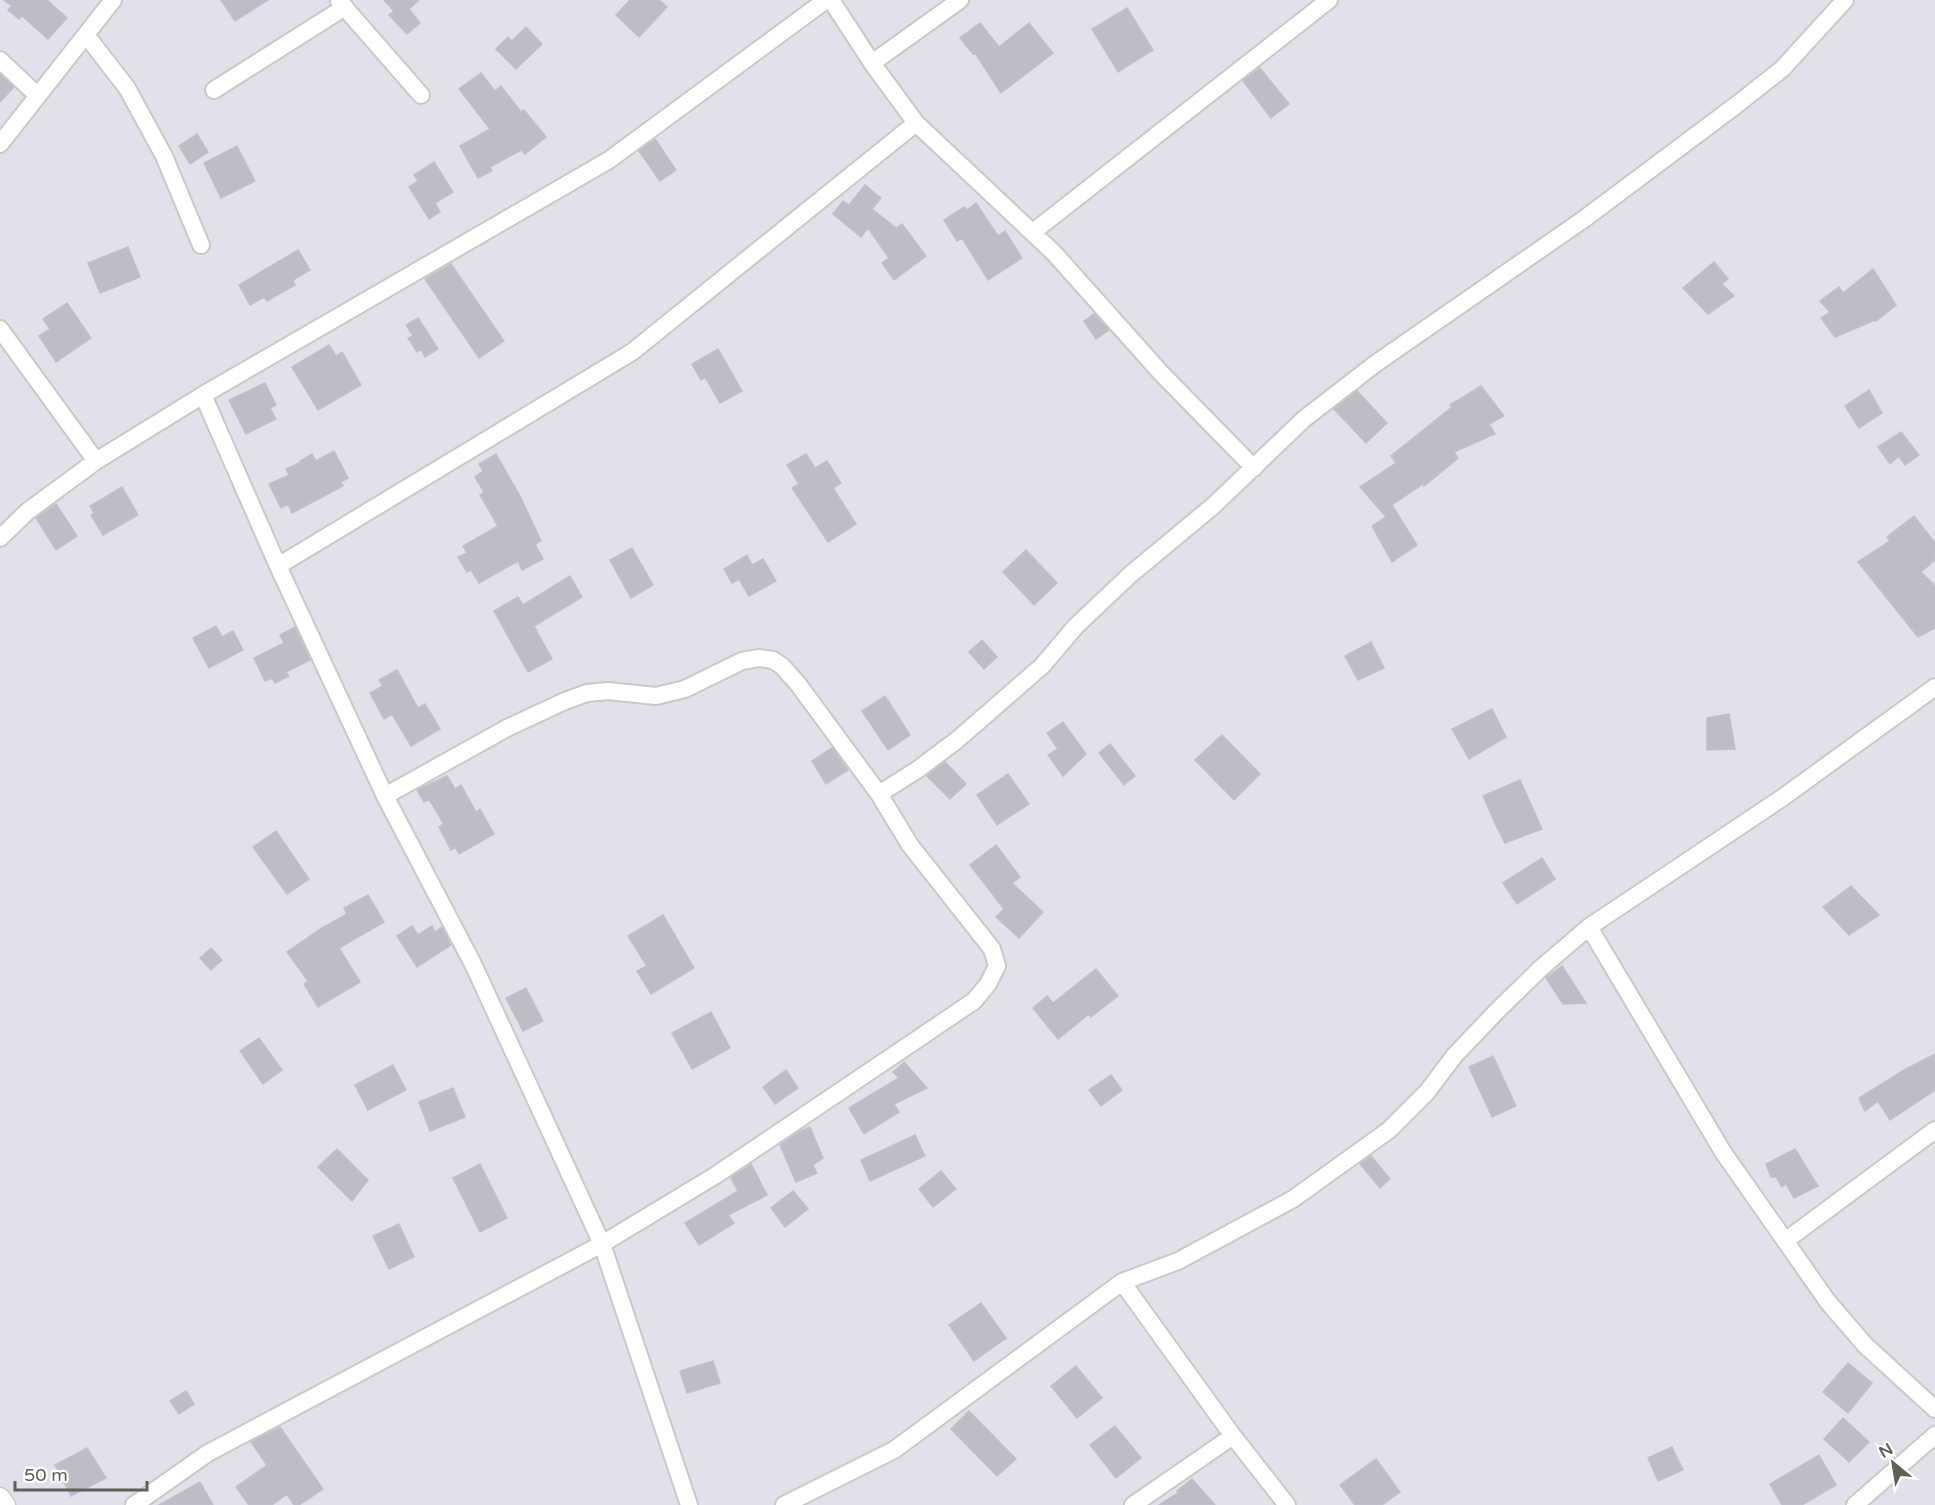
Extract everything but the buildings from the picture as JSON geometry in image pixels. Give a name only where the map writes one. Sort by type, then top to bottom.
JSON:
[{"type":"street","points":[[0,144],[113,0]]},
{"type":"street","points":[[0,538],[28,511],[96,461],[203,395],[609,160],[826,0]]},
{"type":"street","points":[[831,0],[872,63],[916,123],[1034,232],[1161,373],[1254,468]]},
{"type":"street","points":[[872,63],[960,0]]},
{"type":"street","points":[[1034,232],[1329,0]]},
{"type":"street","points":[[879,794],[917,770],[957,740],[1042,666],[1076,626],[1131,574],[1213,506],[1304,419],[1375,364],[1584,219],[1782,69],[1845,0]]},
{"type":"street","points":[[214,90],[342,4],[420,95]]},
{"type":"street","points":[[86,35],[127,88],[164,156],[201,245]]},
{"type":"street","points":[[0,60],[38,96]]},
{"type":"street","points":[[278,566],[632,352],[916,123]]},
{"type":"street","points":[[0,329],[96,461]]},
{"type":"street","points":[[203,395],[278,566],[385,796],[473,964],[602,1244],[690,1505]]},
{"type":"street","points":[[134,1505],[208,1453],[602,1244],[716,1175],[974,1001],[988,984],[997,966],[992,948],[910,845],[879,794],[793,678],[773,660],[759,658],[742,662],[685,689],[656,696],[608,691],[587,693],[507,728],[385,796]]},
{"type":"street","points":[[784,1505],[894,1450],[1122,1282],[1178,1261],[1293,1199],[1389,1130],[1427,1092],[1455,1055],[1497,1011],[1541,968],[1589,927],[1782,798],[1935,687]]},
{"type":"street","points":[[1589,927],[1723,1152],[1828,1302],[1865,1345],[1935,1409]]},
{"type":"street","points":[[1785,1241],[1935,1130]]},
{"type":"street","points":[[1122,1282],[1233,1436],[1287,1505]]},
{"type":"street","points":[[1855,1505],[1935,1435]]},
{"type":"street","points":[[1133,1505],[1233,1436]]},
{"type":"street","points":[[0,1497],[6,1505]]}]
